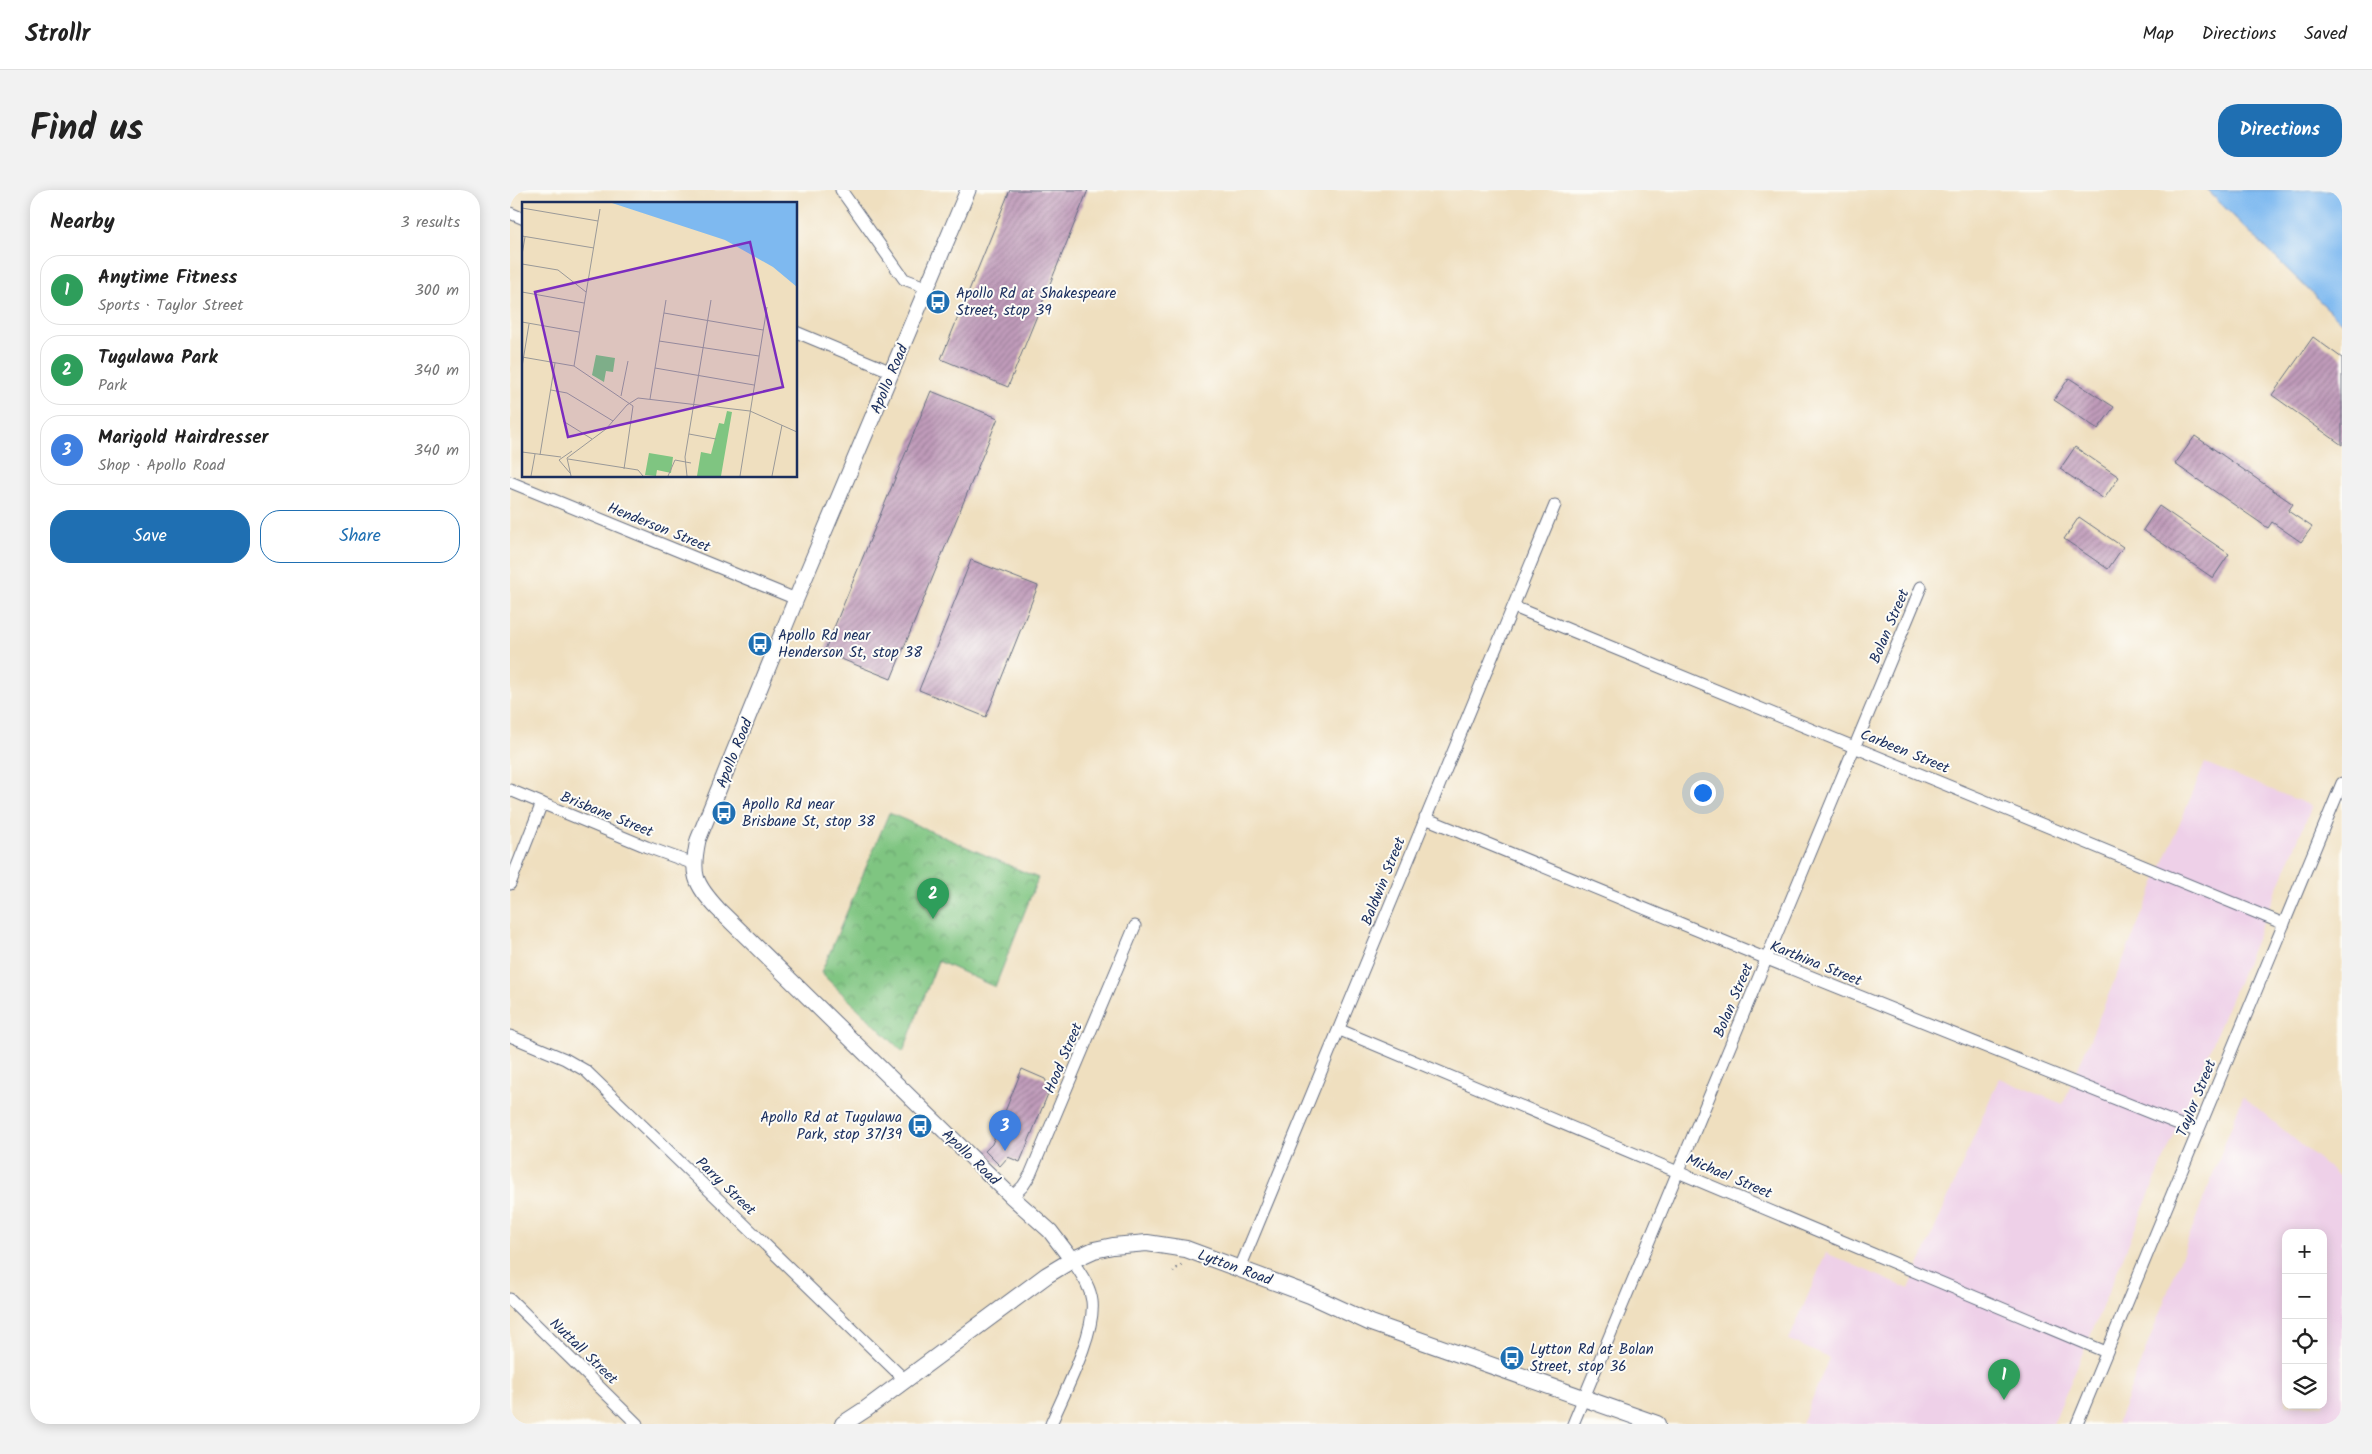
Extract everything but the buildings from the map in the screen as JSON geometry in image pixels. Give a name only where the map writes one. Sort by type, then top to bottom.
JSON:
[{"type":"main road","name":"Lytton Road","points":[[843,1424],[1047,1275],[1072,1260],[1094,1250],[1147,1243],[1186,1249],[1240,1268],[1310,1295],[1371,1323],[1657,1424]]},
{"type":"street","points":[[841,190],[904,279],[928,288]]},
{"type":"street","name":"Apollo Road","points":[[968,190],[796,599],[698,840],[694,864],[696,876],[704,894],[718,909],[1012,1197],[1050,1231],[1072,1260]]},
{"type":"street","points":[[510,213],[522,218]]},
{"type":"street","points":[[798,333],[892,372]]},
{"type":"street","name":"Henderson Street","points":[[510,482],[796,599]]},
{"type":"street","name":"Baldwin Street","points":[[1240,1268],[1340,1030],[1425,818],[1555,505]]},
{"type":"street","name":"Bolan Street","points":[[1573,1424],[1921,587]]},
{"type":"street","name":"Carbeen Street","points":[[1514,606],[2284,924]]},
{"type":"street","name":"Taylor Street","points":[[2077,1424],[2342,783]]},
{"type":"street","name":"Brisbane Street","points":[[510,790],[694,864]]},
{"type":"street","points":[[510,884],[542,803]]},
{"type":"street","name":"Karthina Street","points":[[1425,818],[1766,959],[2198,1132]]},
{"type":"street","name":"Hood Street","points":[[1012,1197],[1030,1175],[1135,926]]},
{"type":"street","name":"Michael Street","points":[[1340,1030],[1678,1170],[2106,1352]]},
{"type":"street","name":"Parry Street","points":[[510,1036],[565,1059],[586,1071],[905,1380]]},
{"type":"street","points":[[1051,1424],[1085,1342],[1092,1320],[1092,1301],[1087,1284],[1072,1260]]},
{"type":"street","name":"Nuttall Street","points":[[510,1299],[637,1424]]},
{"type":"shaded area","points":[[2205,763],[2312,806],[2053,1424],[1802,1424],[1829,1358],[1789,1340],[1826,1253],[1909,1289],[1999,1078],[2063,1104]]},
{"type":"shaded area","points":[[2243,1096],[2342,1179],[2342,1424],[2117,1424]]},
{"type":"green space","points":[[889,813],[1038,878],[995,987],[938,961],[903,1052],[821,973]]},
{"type":"water","points":[[2207,190],[2342,190],[2342,323],[2335,316]]},
{"type":"place","name":"Apollo Rd at Shakespeare Street, stop 39","points":[[938,302]]},
{"type":"place","name":"Apollo Rd near Henderson St, stop 38","points":[[760,644]]},
{"type":"place","name":"Apollo Rd near Brisbane St, stop 38","points":[[724,813]]},
{"type":"place","name":"Tugulawa Park","points":[[933,919]]},
{"type":"place","name":"Apollo Rd at Tugulawa Park, stop 37/39","points":[[920,1126]]},
{"type":"place","name":"Marigold Hairdresser","points":[[1005,1151]]},
{"type":"place","name":"Lytton Rd at Bolan Street, stop 36","points":[[1512,1358]]},
{"type":"place","name":"Anytime Fitness","points":[[2004,1400]]}]
